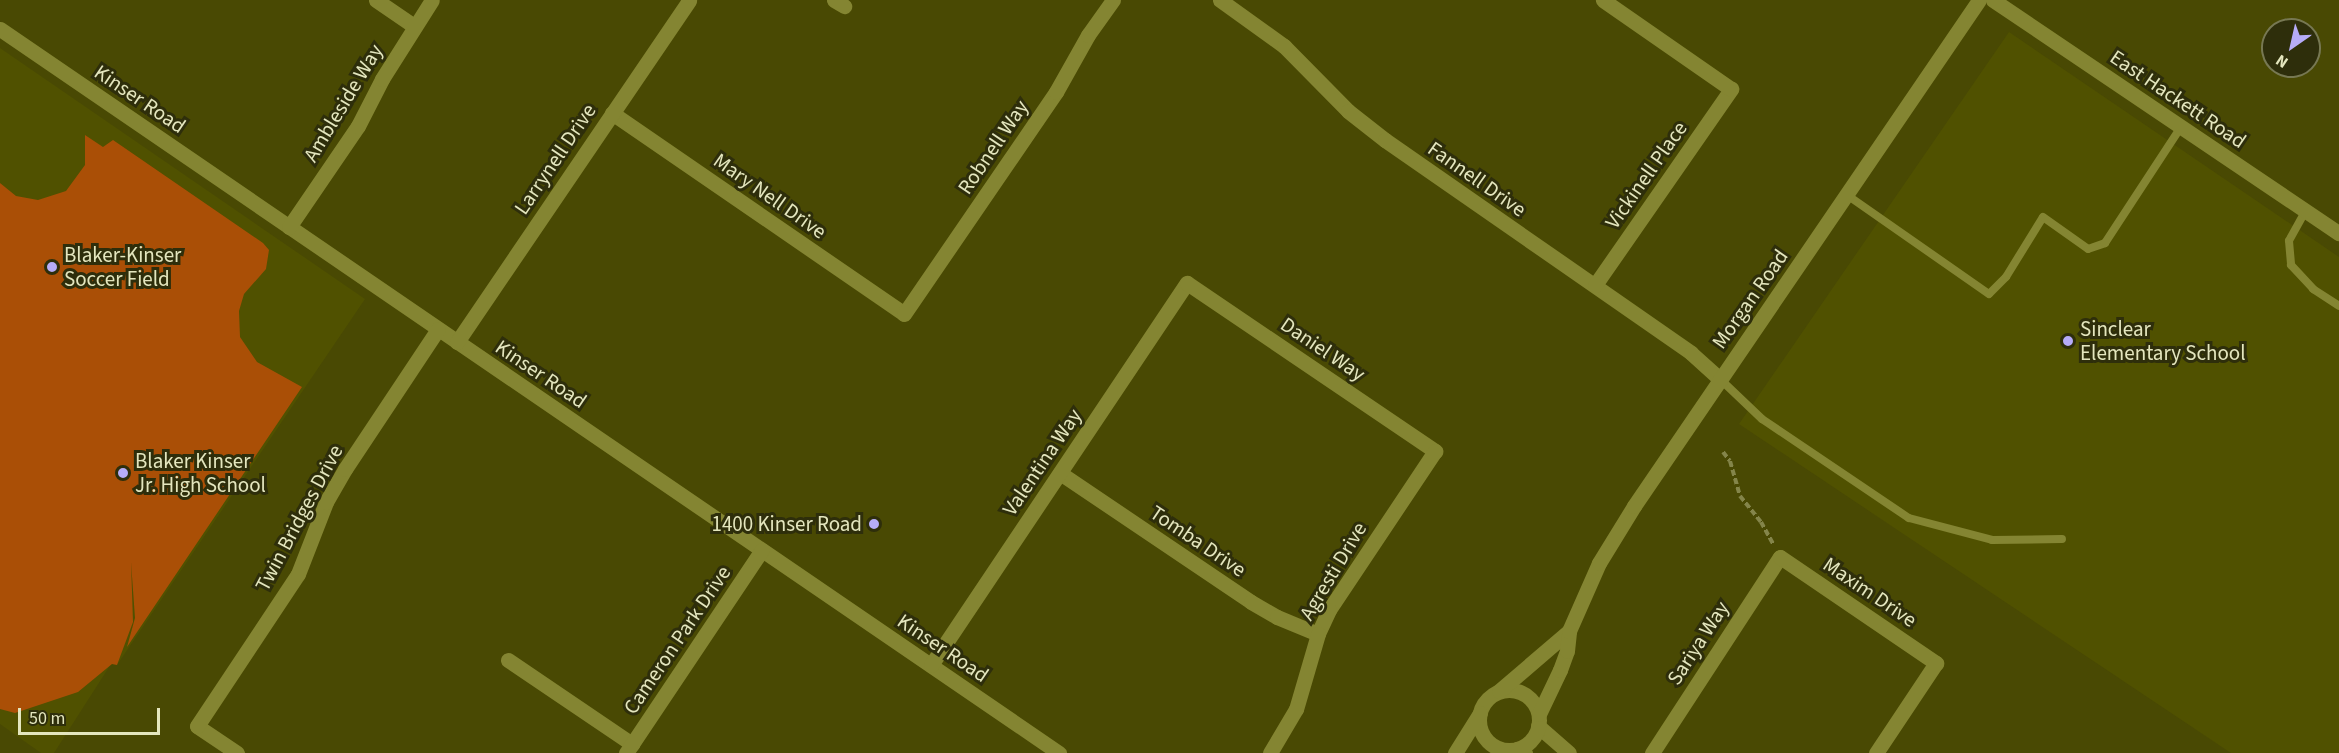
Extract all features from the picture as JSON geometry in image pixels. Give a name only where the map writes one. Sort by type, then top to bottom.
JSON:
[{"type":"street","points":[[376,0],[414,26]]},
{"type":"street","name":"Ambleside Way","points":[[289,227],[358,126],[382,79],[432,0]]},
{"type":"street","name":"Larrynell Drive","points":[[457,342],[689,0]]},
{"type":"street","name":"Robnell Way","points":[[904,314],[1056,92],[1088,35],[1113,0]]},
{"type":"street","name":"Fannell Drive","points":[[1220,0],[1284,46],[1348,111],[1384,141],[1595,285],[1691,353],[1720,379]]},
{"type":"street","name":"Vickinell Place","points":[[1595,285],[1731,89],[1603,0]]},
{"type":"street","name":"Morgan Road","points":[[1539,720],[1567,651],[1569,631],[1599,563],[1634,506],[1979,0]]},
{"type":"street","name":"East Hackett Road","points":[[1993,0],[2339,233]]},
{"type":"street","name":"Kinser Road","points":[[0,29],[1059,753]]},
{"type":"street","name":"Mary Nell Drive","points":[[612,113],[904,314]]},
{"type":"street","name":"Daniel Way","points":[[1187,283],[1435,451]]},
{"type":"street","name":"Valentina Way","points":[[931,665],[1187,283]]},
{"type":"street","name":"Twin Bridges Drive","points":[[237,753],[197,726],[298,574],[326,502],[340,477],[438,329]]},
{"type":"street","name":"Agresti Drive","points":[[1270,753],[1296,709],[1318,634],[1342,587],[1435,451]]},
{"type":"street","name":"Tomba Drive","points":[[1060,473],[1251,602],[1277,617],[1318,634]]},
{"type":"street","name":"Cameron Park Drive","points":[[629,748],[762,550]]},
{"type":"street","name":"Maxim Drive","points":[[1780,557],[1936,663],[1876,753]]},
{"type":"street","name":"Sariya Way","points":[[1652,753],[1780,557]]},
{"type":"street","name":"Morgan Road","points":[[1498,692],[1569,631]]},
{"type":"street","points":[[508,660],[629,748]]},
{"type":"street","points":[[1455,753],[1490,697],[1506,690],[1523,693],[1530,699],[1539,720],[1569,753]]},
{"type":"street","points":[[1480,713],[1482,732],[1487,740],[1511,751],[1531,741],[1539,720]]},
{"type":"lane","points":[[1847,195],[1989,294],[2006,277],[2043,217],[2088,249],[2105,243],[2181,127]]},
{"type":"lane","points":[[2306,210],[2289,241],[2291,265],[2313,289],[2339,306]]},
{"type":"lane","points":[[1720,379],[1762,419],[1909,518],[1992,540],[2062,539]]},
{"type":"path","points":[[1723,453],[1730,461],[1740,496],[1761,522],[1780,557]]},
{"type":"shaded area","name":"Sinclear Elementary School","points":[[2009,32],[2339,257],[2339,753],[2231,753],[1739,424]]},
{"type":"shaded area","name":"Blaker Kinser Jr. High School","points":[[0,48],[365,299],[117,665],[111,664],[54,753],[41,753],[0,724]]},
{"type":"shaded area","name":"Blaker Kinser Jr. High School","points":[[85,135],[103,147],[113,140],[263,243],[269,250],[266,269],[244,294],[239,311],[240,337],[257,362],[302,387],[127,647],[135,618],[131,562],[133,622],[117,665],[112,664],[78,692],[15,713],[0,709],[0,183],[16,196],[38,200],[66,191],[85,165]]},
{"type":"place","name":"Blaker-Kinser Soccer Field","points":[[52,267]]},
{"type":"place","name":"Sinclear Elementary School","points":[[2068,341]]},
{"type":"place","name":"Blaker Kinser Jr. High School","points":[[123,473]]},
{"type":"place","name":"1400 Kinser Road","points":[[874,524]]}]
